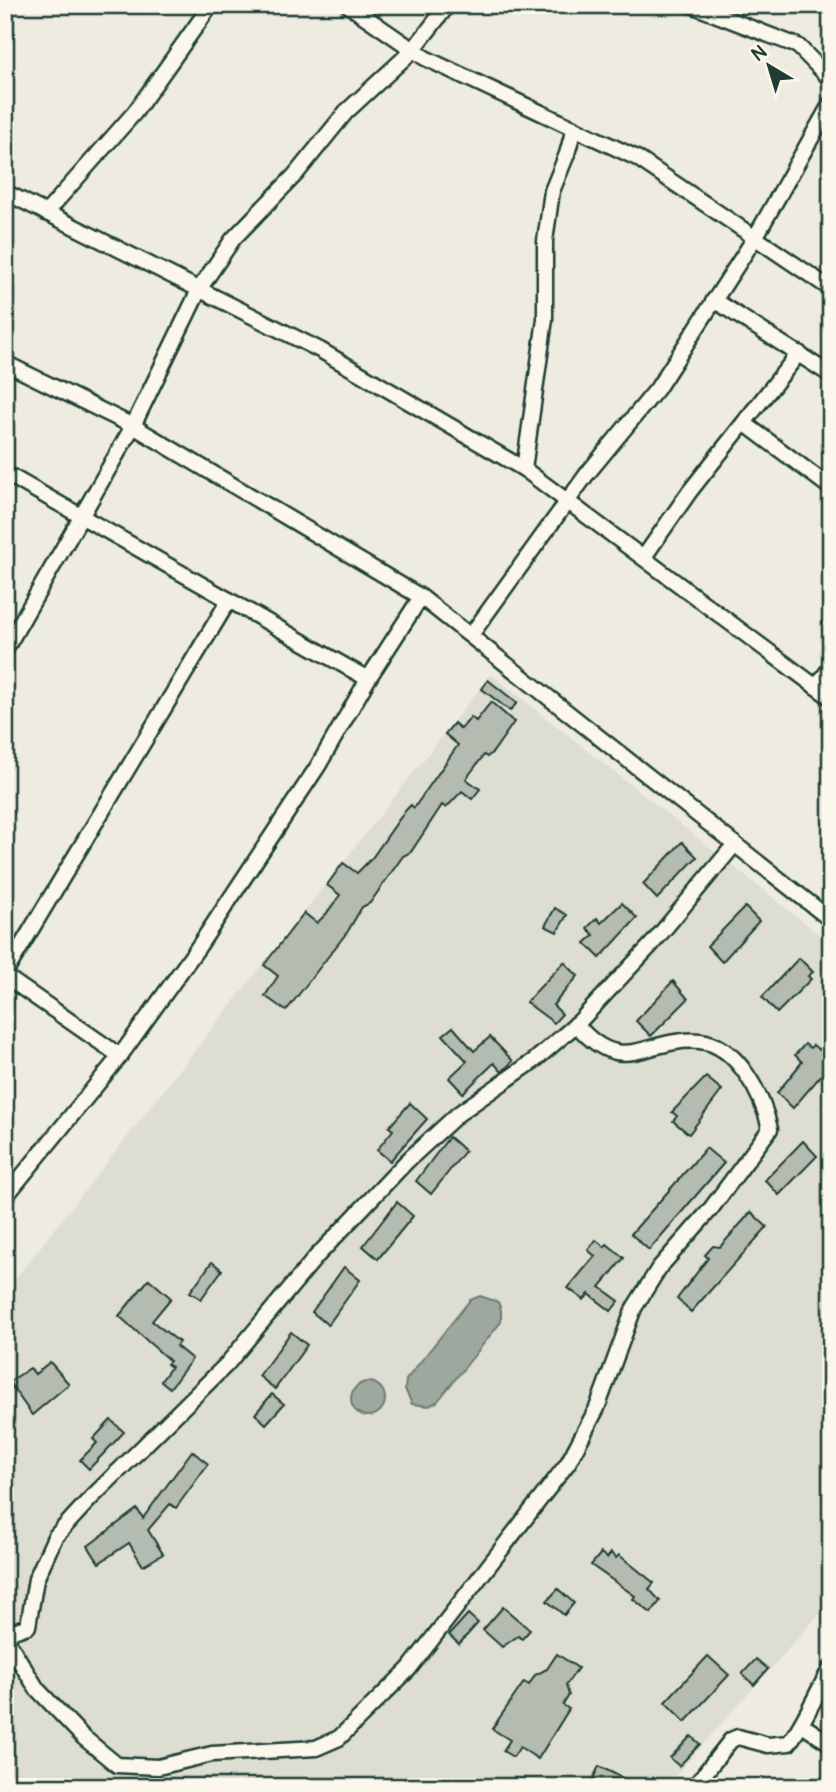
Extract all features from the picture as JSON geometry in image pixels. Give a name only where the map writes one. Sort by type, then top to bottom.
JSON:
[{"type":"street","points":[[46,213],[135,112],[211,5]]},
{"type":"street","points":[[348,5],[413,50],[637,158],[831,289]]},
{"type":"street","points":[[5,650],[133,426],[200,288],[233,239],[296,175],[346,112],[413,50],[448,5]]},
{"type":"street","points":[[691,5],[788,42],[797,47],[831,80]]},
{"type":"street","points":[[471,635],[567,503],[657,388],[756,236],[831,103]]},
{"type":"street","points":[[524,469],[545,319],[545,241],[550,204],[574,128]]},
{"type":"street","points":[[5,192],[332,356],[524,469],[831,698]]},
{"type":"street","points":[[714,300],[831,375]]},
{"type":"street","points":[[644,557],[690,491],[799,353]]},
{"type":"street","points":[[5,363],[133,426],[421,597],[831,920]]},
{"type":"street","points":[[744,423],[831,488]]},
{"type":"street","points":[[5,473],[368,679]]},
{"type":"street","points":[[5,1197],[120,1056],[199,946],[318,766],[368,679],[421,597]]},
{"type":"street","points":[[120,1056],[5,974],[229,600]]},
{"type":"street","points":[[816,687],[831,667]]},
{"type":"street","points":[[576,1024],[592,1043],[610,1050],[634,1054],[701,1041],[725,1053],[760,1094],[771,1129],[710,1210],[659,1268],[634,1308],[597,1408],[568,1463],[409,1669],[339,1738],[316,1748],[212,1754],[158,1767],[117,1765],[83,1737],[37,1689],[5,1635],[28,1626],[36,1579],[55,1537],[226,1364],[316,1257],[407,1161],[458,1114],[536,1060],[576,1024],[652,944],[735,844]]},
{"type":"street","points":[[694,1787],[731,1740],[738,1737],[768,1745],[789,1743],[802,1725],[814,1695],[831,1668]]},
{"type":"street","points":[[802,1725],[831,1744]]},
{"type":"shaded area","points":[[491,674],[831,944],[831,1601],[665,1787],[5,1787],[5,1292]]},
{"type":"shaded area","points":[[480,1296],[498,1302],[501,1322],[437,1402],[429,1406],[412,1404],[405,1389],[406,1380],[470,1300]]},
{"type":"shaded area","points":[[368,1382],[380,1387],[385,1399],[380,1411],[368,1416],[356,1411],[351,1399],[356,1387]]},
{"type":"building","points":[[488,680],[517,703],[510,711],[482,689]]},
{"type":"building","points":[[491,702],[514,722],[493,752],[487,757],[484,755],[466,779],[480,789],[472,799],[462,791],[446,808],[442,805],[411,852],[403,856],[370,903],[362,907],[348,931],[286,1011],[265,996],[278,976],[264,965],[304,913],[317,923],[326,914],[340,895],[327,885],[343,863],[357,873],[372,858],[405,811],[411,805],[414,808],[458,745],[445,734],[454,723],[461,729],[471,717],[476,721]]},
{"type":"building","points":[[682,842],[697,857],[657,899],[643,884]]},
{"type":"building","points":[[622,903],[637,918],[600,958],[585,943],[594,935],[587,928],[597,918],[601,923]]},
{"type":"building","points":[[745,907],[759,921],[722,962],[707,946]]},
{"type":"building","points":[[555,908],[567,915],[557,932],[545,926]]},
{"type":"building","points":[[799,958],[813,972],[808,976],[811,979],[777,1013],[762,997]]},
{"type":"building","points":[[564,962],[578,976],[553,1005],[562,1014],[554,1023],[526,1002]]},
{"type":"building","points":[[673,981],[688,999],[651,1036],[636,1021]]},
{"type":"building","points":[[453,1027],[474,1051],[490,1037],[513,1061],[502,1072],[494,1063],[463,1093],[449,1078],[467,1061],[443,1035]]},
{"type":"building","points":[[831,1038],[831,1064],[793,1108],[777,1093],[802,1062],[795,1055],[805,1044],[810,1048],[813,1045],[819,1050]]},
{"type":"building","points":[[706,1077],[722,1090],[689,1134],[673,1121],[677,1116],[672,1112]]},
{"type":"building","points":[[410,1103],[427,1119],[390,1161],[377,1150],[393,1130],[389,1127]]},
{"type":"building","points":[[449,1137],[465,1151],[431,1194],[416,1181]]},
{"type":"building","points":[[803,1141],[817,1156],[779,1195],[765,1180]]},
{"type":"building","points":[[706,1148],[724,1163],[649,1250],[631,1234]]},
{"type":"building","points":[[397,1202],[413,1216],[378,1259],[363,1246]]},
{"type":"building","points":[[751,1212],[767,1227],[691,1312],[677,1299],[708,1258],[705,1255],[713,1246],[720,1247]]},
{"type":"building","points":[[596,1240],[605,1247],[607,1244],[624,1258],[600,1287],[619,1301],[611,1311],[589,1294],[584,1300],[568,1288],[595,1256],[588,1250]]},
{"type":"building","points":[[212,1262],[222,1270],[201,1299],[190,1292]]},
{"type":"building","points":[[344,1267],[360,1280],[328,1325],[312,1312]]},
{"type":"building","points":[[149,1279],[171,1298],[152,1321],[179,1342],[176,1346],[192,1359],[170,1388],[161,1381],[171,1367],[167,1364],[170,1361],[119,1316]]},
{"type":"building","points":[[291,1332],[307,1345],[275,1389],[259,1376]]},
{"type":"building","points":[[50,1362],[69,1384],[32,1415],[9,1382],[30,1368],[35,1374]]},
{"type":"building","points":[[272,1394],[284,1404],[266,1424],[255,1414]]},
{"type":"building","points":[[111,1420],[124,1432],[89,1469],[80,1460],[97,1443],[93,1439]]},
{"type":"building","points":[[192,1451],[208,1464],[176,1508],[170,1504],[148,1530],[163,1554],[143,1566],[129,1543],[99,1563],[88,1546],[137,1509],[143,1518]]},
{"type":"building","points":[[601,1553],[607,1558],[611,1553],[616,1558],[619,1555],[654,1583],[649,1589],[660,1601],[651,1613],[633,1599],[635,1596],[591,1565]]},
{"type":"building","points":[[558,1589],[574,1603],[564,1615],[547,1601]]},
{"type":"building","points":[[503,1607],[530,1630],[522,1639],[518,1636],[502,1647],[483,1630]]},
{"type":"building","points":[[468,1614],[478,1623],[459,1644],[449,1635]]},
{"type":"building","points":[[557,1654],[578,1668],[566,1685],[569,1695],[563,1705],[569,1709],[538,1759],[520,1747],[513,1757],[503,1751],[510,1740],[492,1729],[524,1682],[529,1685],[535,1675],[547,1669]]},
{"type":"building","points":[[708,1656],[729,1675],[685,1722],[665,1702]]},
{"type":"building","points":[[756,1659],[768,1669],[754,1685],[742,1674]]},
{"type":"building","points":[[691,1736],[700,1744],[679,1766],[670,1758]]},
{"type":"building","points":[[599,1766],[640,1787],[589,1787]]}]
